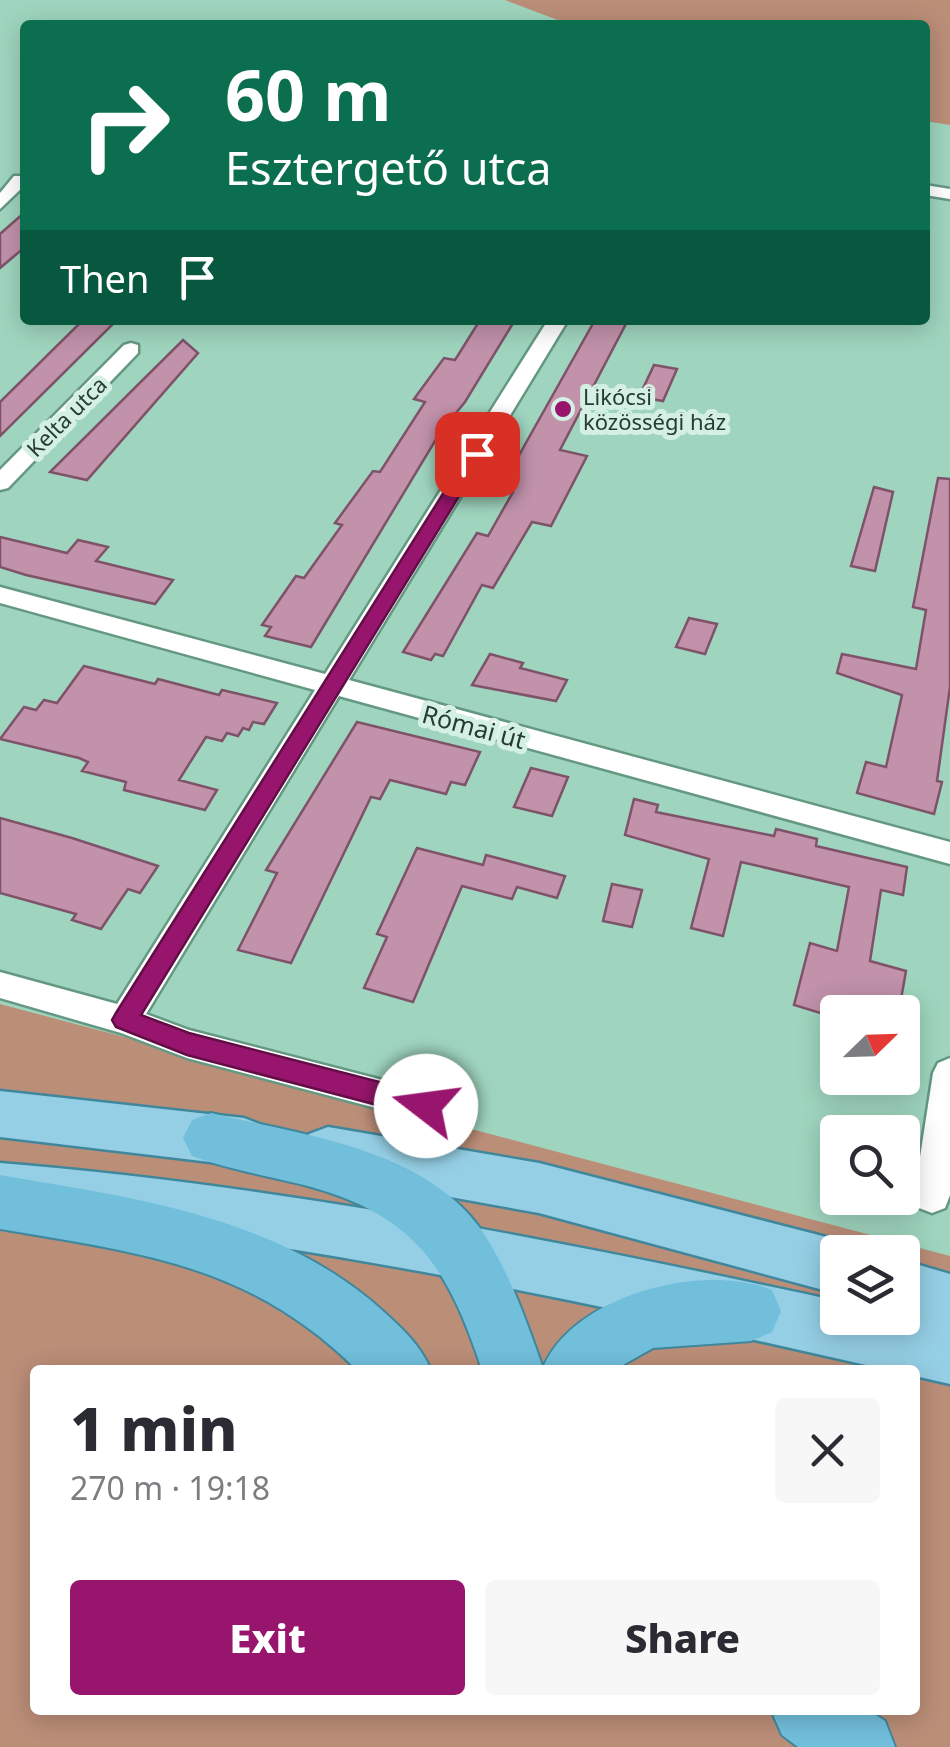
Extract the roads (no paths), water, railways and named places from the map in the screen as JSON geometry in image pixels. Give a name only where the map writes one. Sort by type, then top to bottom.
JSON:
[{"type":"highway","points":[[211,1138],[350,1175],[404,1195],[445,1230],[460,1251],[488,1300],[511,1365]]},
{"type":"highway","points":[[0,1202],[192,1240],[266,1269],[331,1306],[395,1365]]},
{"type":"highway","points":[[577,1365],[605,1338],[646,1317],[751,1311]]},
{"type":"highway","points":[[814,1715],[859,1747]]},
{"type":"main road","points":[[0,1114],[363,1155],[539,1188],[820,1262]]},
{"type":"main road","points":[[0,1188],[134,1199],[460,1251],[950,1356]]},
{"type":"main road","points":[[920,1293],[950,1302]]},
{"type":"street","points":[[0,204],[20,180]]},
{"type":"street","points":[[125,1020],[334,689],[555,325]]},
{"type":"street","name":"Kelta utca","points":[[0,482],[131,350]]},
{"type":"street","name":"Római út","points":[[0,594],[334,689],[950,853]]},
{"type":"street","points":[[0,985],[125,1020],[187,1044],[426,1106]]},
{"type":"street","points":[[932,1196],[950,1073]]},
{"type":"place","name":"Likócsi közösségi ház","points":[[563,409]]}]
